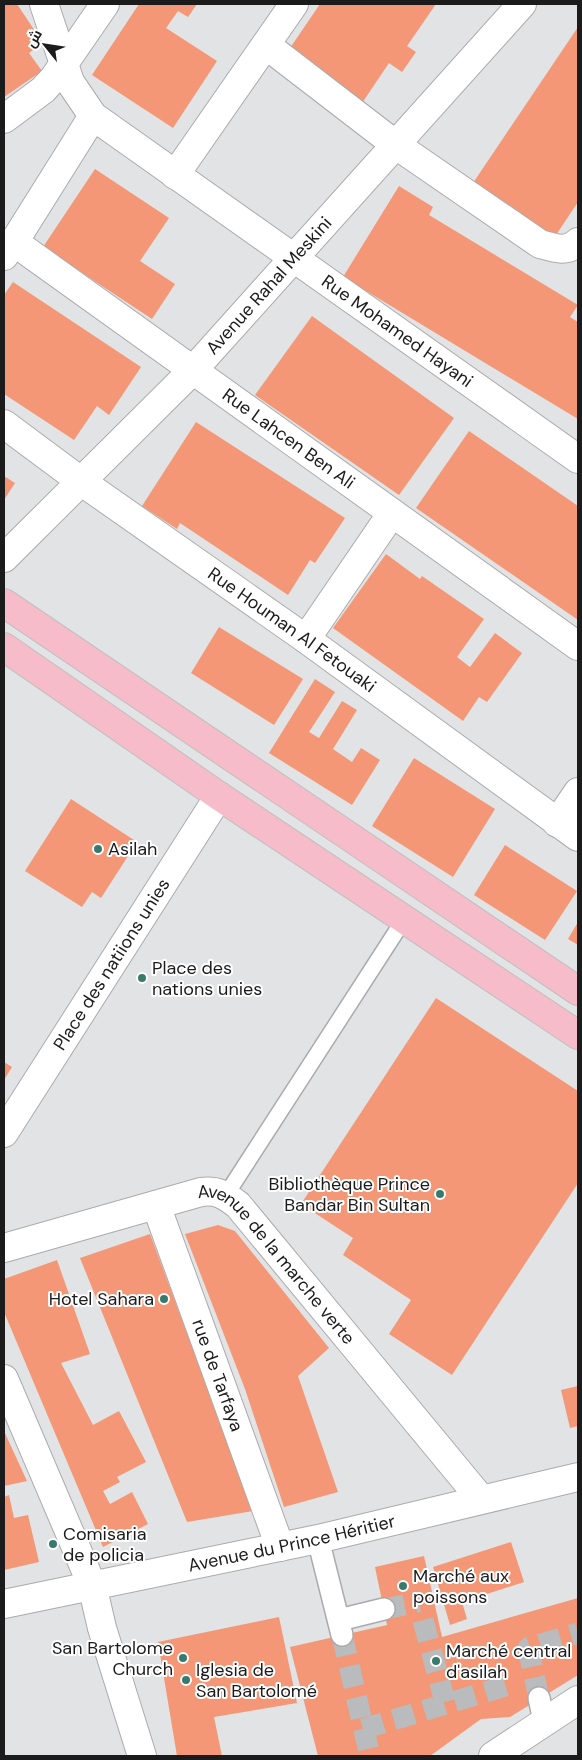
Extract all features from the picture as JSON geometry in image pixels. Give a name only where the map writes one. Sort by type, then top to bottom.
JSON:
[{"type":"main road","points":[[4,603],[578,991]]},
{"type":"main road","points":[[4,647],[219,796],[405,918],[578,1035]]},
{"type":"street","name":"Rue Mohamed Hayani","points":[[44,4],[63,66],[80,99],[93,116],[295,257],[578,459]]},
{"type":"street","points":[[4,119],[44,90],[63,66],[105,4]]},
{"type":"street","points":[[175,175],[294,4]]},
{"type":"street","name":"Avenue Rahal Meskini","points":[[4,558],[194,369],[522,4]]},
{"type":"street","points":[[266,45],[396,146],[540,244],[558,250],[572,247],[578,242]]},
{"type":"street","points":[[9,249],[93,116]]},
{"type":"street","name":"Rue Lahcen Ben Ali","points":[[9,249],[194,369],[578,646]]},
{"type":"street","name":"Rue Houman Al Fetouaki","points":[[4,424],[82,482],[306,639],[568,830]]},
{"type":"street","points":[[306,639],[392,513]]},
{"type":"street","points":[[568,830],[578,792]]},
{"type":"street","name":"Place des natiions unies","points":[[4,1133],[219,796]]},
{"type":"street","name":"Avenue de la marche verte","points":[[4,1248],[201,1192],[214,1191],[226,1195],[238,1205],[481,1499]]},
{"type":"street","name":"rue de Tarfaya","points":[[156,1205],[280,1547]]},
{"type":"street","points":[[4,1379],[92,1585],[102,1628],[142,1756]]},
{"type":"street","name":"Avenue du Prince Héritier","points":[[4,1604],[318,1539],[578,1477]]},
{"type":"street","points":[[318,1539],[340,1628],[384,1609]]},
{"type":"street","points":[[492,1756],[541,1709],[578,1700]]},
{"type":"lane","points":[[226,1195],[405,918]]},
{"type":"building","points":[[4,4],[17,4],[43,43],[29,53],[42,71],[4,97]]},
{"type":"building","points":[[139,4],[197,4],[188,17],[178,11],[166,28],[217,61],[173,128],[92,75]]},
{"type":"building","points":[[320,4],[436,4],[407,46],[416,52],[402,72],[389,63],[362,103],[288,51]]},
{"type":"building","points":[[578,27],[578,202],[552,241],[471,186]]},
{"type":"building","points":[[95,169],[169,218],[140,261],[175,284],[152,319],[43,247]]},
{"type":"building","points":[[399,186],[433,207],[429,215],[578,305],[570,317],[578,322],[578,419],[343,277]]},
{"type":"building","points":[[13,282],[141,367],[109,415],[97,406],[74,440],[4,394],[4,295]]},
{"type":"building","points":[[312,316],[454,418],[399,495],[255,395]]},
{"type":"building","points":[[196,422],[345,518],[315,563],[310,560],[288,595],[180,523],[177,529],[142,506]]},
{"type":"building","points":[[469,431],[578,506],[578,620],[416,508]]},
{"type":"building","points":[[4,476],[15,483],[4,500]]},
{"type":"building","points":[[386,554],[420,579],[422,576],[484,619],[457,657],[470,667],[495,633],[522,653],[487,702],[479,697],[463,721],[333,628]]},
{"type":"building","points":[[219,627],[303,679],[274,725],[191,673]]},
{"type":"building","points":[[315,679],[335,692],[309,732],[319,738],[342,701],[357,710],[333,749],[352,762],[361,748],[380,760],[352,805],[269,753]]},
{"type":"building","points":[[414,758],[495,809],[453,877],[372,826]]},
{"type":"building","points":[[71,799],[137,842],[101,898],[92,892],[82,907],[25,871]]},
{"type":"building","points":[[505,845],[577,891],[545,940],[474,895]]},
{"type":"building","points":[[578,922],[578,945],[568,939]]},
{"type":"building","name":"Bibliothèque Prince Bandar Bin Sultan","points":[[436,998],[578,1091],[578,1183],[452,1375],[389,1334],[411,1300],[343,1255],[353,1238],[301,1204]]},
{"type":"building","points":[[4,1062],[12,1067],[4,1080]]},
{"type":"building","points":[[218,1225],[235,1231],[329,1348],[298,1376],[338,1492],[284,1507],[245,1389],[185,1234]]},
{"type":"building","points":[[150,1234],[253,1511],[187,1522],[80,1258]]},
{"type":"building","points":[[57,1260],[90,1354],[61,1363],[93,1425],[119,1411],[146,1462],[117,1477],[120,1482],[103,1491],[110,1504],[132,1492],[148,1524],[103,1547],[4,1312],[4,1279]]},
{"type":"building","points":[[578,1386],[578,1426],[570,1428],[561,1390]]},
{"type":"building","points":[[4,1431],[27,1481],[4,1486]]},
{"type":"building","points":[[9,1495],[14,1518],[28,1515],[39,1562],[4,1570],[4,1497]]},
{"type":"building","points":[[511,1542],[524,1582],[462,1602],[467,1619],[450,1625],[433,1567]]},
{"type":"building","name":"Marché central d'asilah","points":[[424,1556],[442,1637],[578,1598],[578,1675],[510,1717],[481,1719],[430,1756],[318,1756],[290,1647],[387,1625],[375,1567]]},
{"type":"building","points":[[279,1617],[297,1703],[214,1717],[222,1756],[177,1756],[158,1642]]},
{"type":"tunnel","points":[[384,1609],[419,1602]]},
{"type":"tunnel","points":[[423,1620],[446,1705]]},
{"type":"tunnel","points":[[539,1698],[528,1648],[578,1633]]},
{"type":"tunnel","points":[[342,1635],[370,1756]]},
{"type":"tunnel","points":[[363,1729],[512,1684]]},
{"type":"place","name":"Asilah","points":[[98,849]]},
{"type":"place","name":"Place des nations unies","points":[[142,978]]},
{"type":"place","name":"Bibliothèque Prince Bandar Bin Sultan","points":[[440,1194]]},
{"type":"place","name":"Hotel Sahara","points":[[164,1299]]},
{"type":"place","name":"Comisaria de policia","points":[[53,1544]]},
{"type":"place","name":"Marché aux poissons","points":[[403,1586]]},
{"type":"place","name":"San Bartolome Church","points":[[183,1658]]},
{"type":"place","name":"Marché central d'asilah","points":[[436,1661]]},
{"type":"place","name":"Iglesia de San Bartolomé","points":[[186,1680]]}]
